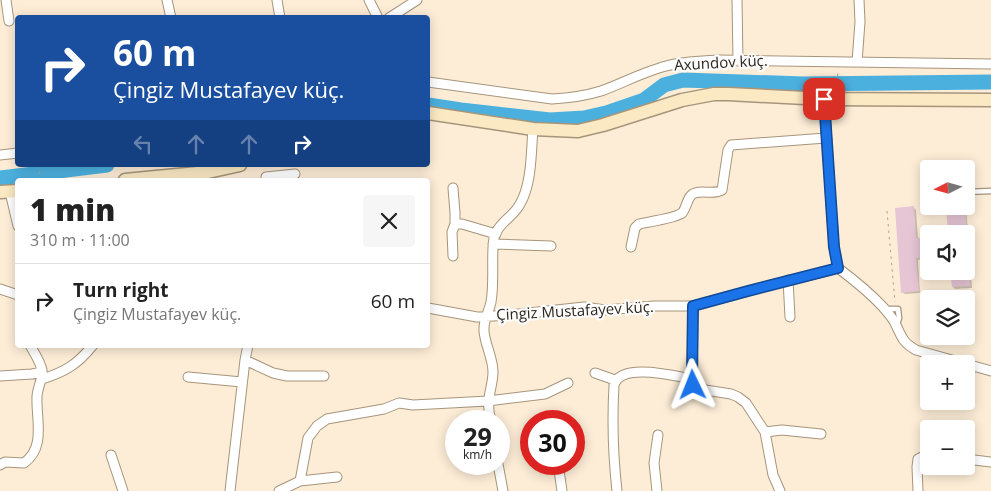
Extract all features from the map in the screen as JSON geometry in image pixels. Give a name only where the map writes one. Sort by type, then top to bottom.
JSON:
[{"type":"street","points":[[6,0],[9,21]]},
{"type":"street","points":[[167,0],[170,15]]},
{"type":"street","points":[[277,0],[280,15]]},
{"type":"street","points":[[369,0],[376,15]]},
{"type":"street","points":[[394,15],[417,0]]},
{"type":"street","points":[[737,0],[738,60]]},
{"type":"street","points":[[857,62],[860,22],[858,0]]},
{"type":"street","name":"Axundov küç.","points":[[430,82],[552,99],[569,98],[600,91],[642,74],[684,62],[738,60],[991,64]]},
{"type":"street","points":[[430,113],[534,129],[566,131],[587,129],[682,100],[714,94],[824,99],[991,100]]},
{"type":"street","points":[[824,99],[834,247],[838,268],[864,288],[884,309],[893,320],[902,340],[907,345],[916,350],[991,371]]},
{"type":"street","points":[[489,410],[488,401],[493,373],[484,328],[485,316],[491,300],[494,244],[496,234],[502,224],[515,213],[526,191],[534,129]]},
{"type":"street","points":[[631,247],[635,228],[639,224],[682,213],[691,195],[695,192],[718,192],[722,190],[728,150],[731,146],[826,138]]},
{"type":"street","points":[[0,155],[15,153]]},
{"type":"street","points":[[146,178],[208,172],[231,167]]},
{"type":"street","points":[[266,176],[295,173]]},
{"type":"street","points":[[452,188],[455,212],[455,224],[452,232],[453,256]]},
{"type":"street","points":[[9,192],[15,215]]},
{"type":"street","points":[[455,224],[462,224],[496,234]]},
{"type":"street","points":[[494,244],[552,246]]},
{"type":"street","name":"Çingiz Mustafayev küç.","points":[[430,308],[470,316],[485,316],[584,307],[605,310],[654,306],[693,306],[838,268]]},
{"type":"street","points":[[788,280],[790,317]]},
{"type":"street","points":[[0,289],[15,294]]},
{"type":"street","points":[[693,306],[693,385],[699,389],[731,394],[738,397],[750,409],[765,432],[773,475],[780,491]]},
{"type":"street","points":[[0,465],[5,462],[24,463],[33,454],[38,444],[37,396],[42,375],[40,363],[32,348]]},
{"type":"street","points":[[0,376],[32,374],[51,376],[73,366],[84,357],[91,348]]},
{"type":"street","points":[[230,491],[247,348]]},
{"type":"street","points":[[245,360],[274,373],[287,376],[324,376]]},
{"type":"street","points":[[617,491],[612,417],[615,380],[624,373],[635,372],[648,372],[692,379]]},
{"type":"street","points":[[595,373],[615,380]]},
{"type":"street","points":[[188,377],[242,382]]},
{"type":"street","points":[[300,481],[308,438],[317,426],[327,419],[384,409],[399,403],[413,405],[488,401],[545,394],[568,383]]},
{"type":"street","points":[[765,432],[782,430],[821,434]]},
{"type":"street","points":[[657,491],[654,463],[658,435]]},
{"type":"street","points":[[110,456],[123,491]]},
{"type":"street","points":[[918,491],[917,466],[918,459],[920,458]]},
{"type":"street","points":[[975,461],[991,462]]},
{"type":"street","points":[[500,475],[503,491]]},
{"type":"street","points":[[560,475],[562,491]]},
{"type":"street","points":[[279,491],[300,481],[337,477]]},
{"type":"lane","points":[[975,192],[991,191]]},
{"type":"lane","points":[[884,309],[898,308],[898,322],[896,326]]},
{"type":"path","points":[[837,99],[839,62]]},
{"type":"path","points":[[887,211],[895,308]]},
{"type":"building","points":[[914,206],[916,238],[920,238],[920,258],[916,258],[919,291],[901,293],[895,208]]},
{"type":"building","points":[[947,215],[966,215],[966,225],[947,225]]},
{"type":"building","points":[[951,280],[970,280],[970,286],[952,287]]},
{"type":"waterway","points":[[430,105],[550,120],[584,118],[606,113],[644,100],[664,85],[683,80],[804,84],[991,82]]},
{"type":"waterway","points":[[0,178],[91,167]]},
{"type":"route","points":[[693,385],[693,306],[838,268],[834,247],[824,99]]}]
